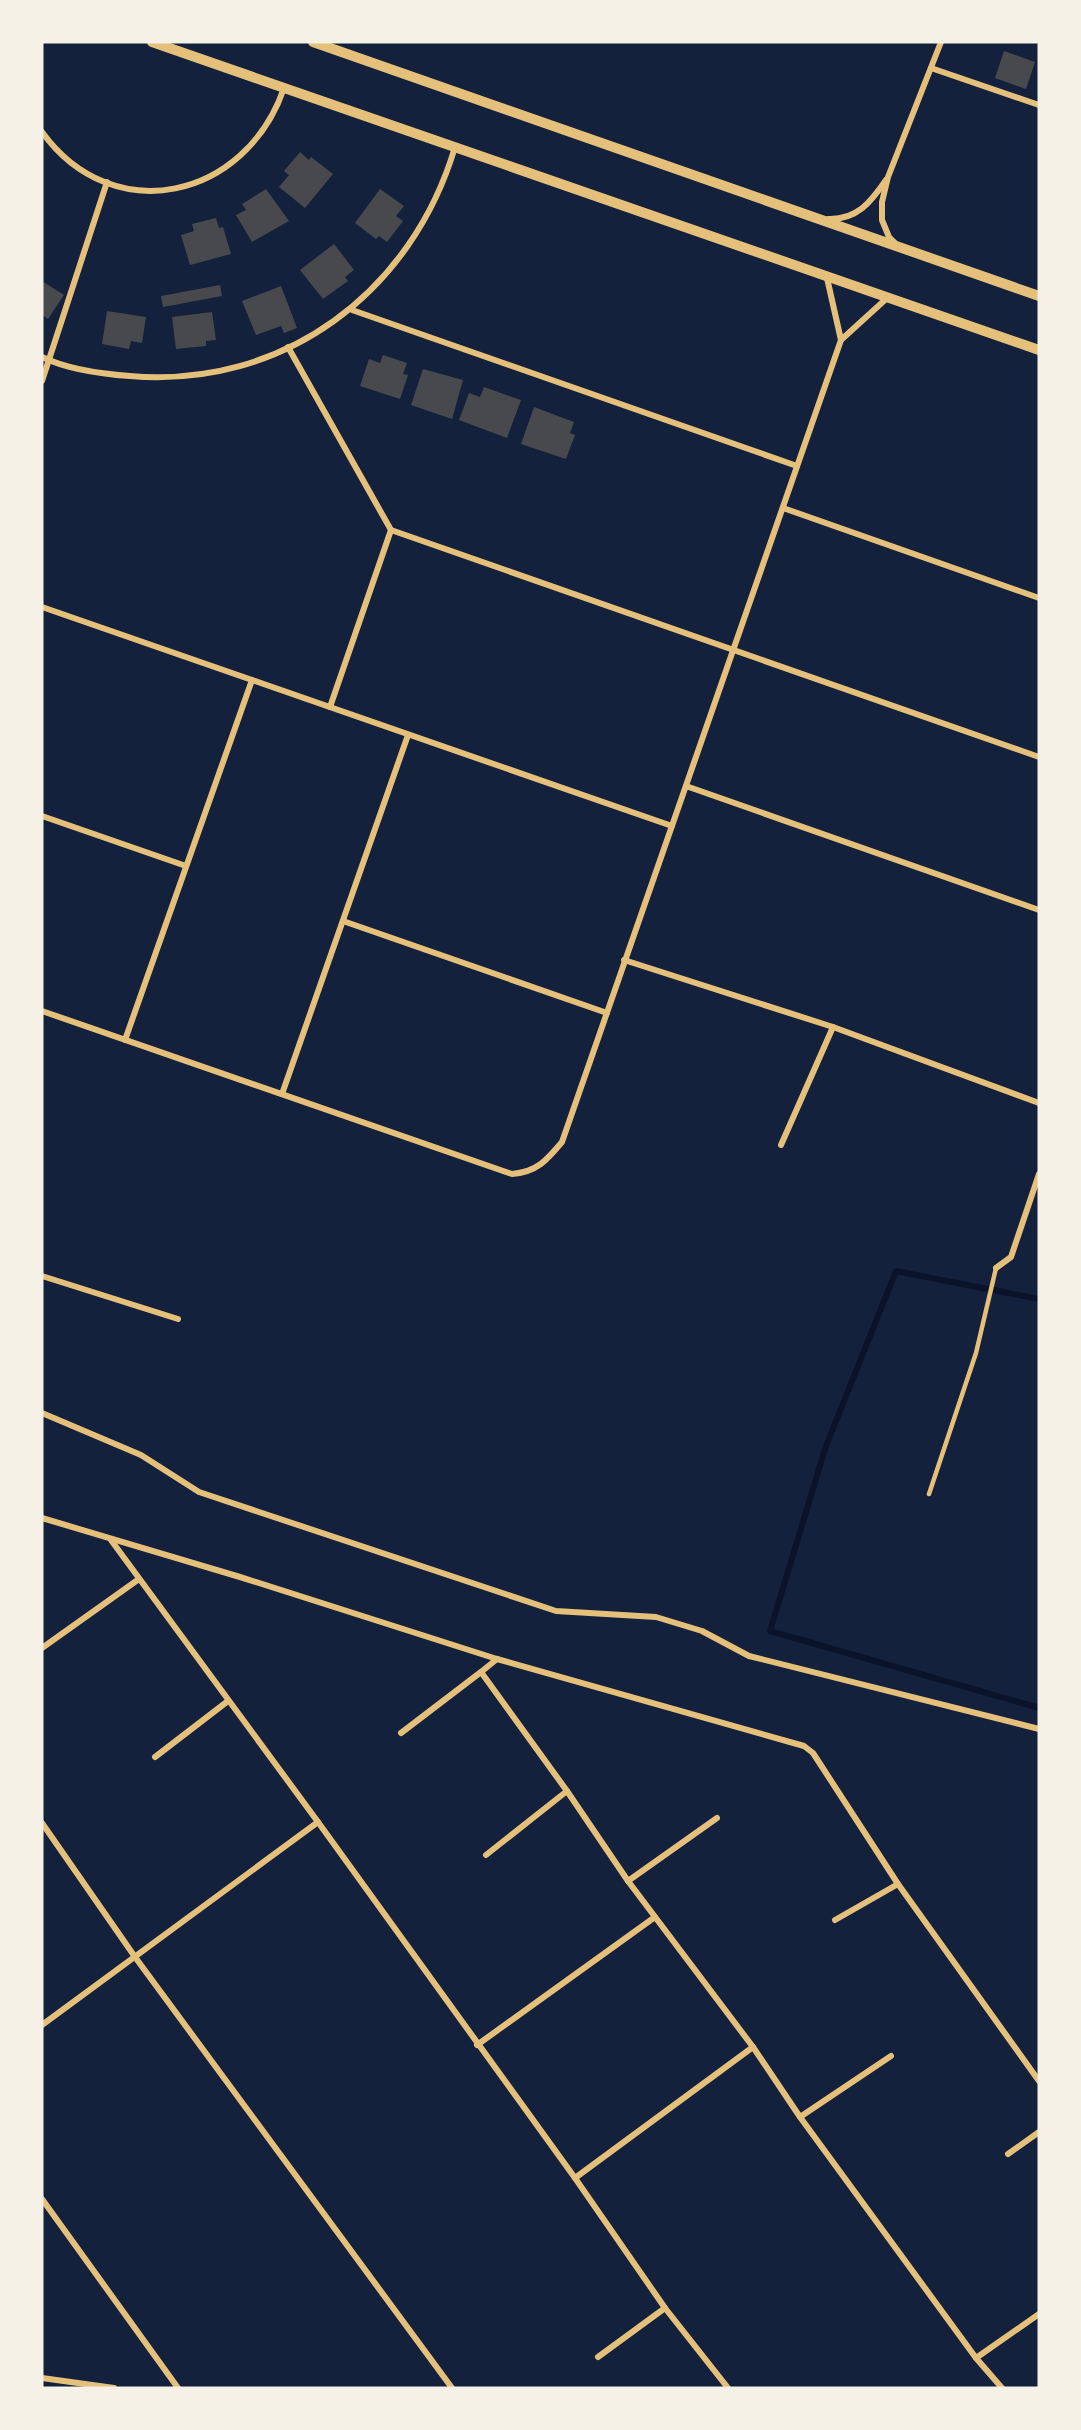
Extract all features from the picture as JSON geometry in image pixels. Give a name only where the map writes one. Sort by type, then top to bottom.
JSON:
[{"type":"street","points":[[152,42],[826,279],[1039,350]]},
{"type":"street","points":[[313,42],[343,47],[814,219],[1039,296]]},
{"type":"street","points":[[903,249],[889,237],[882,220],[882,202],[888,177],[941,42]]},
{"type":"street","points":[[931,68],[1039,105]]},
{"type":"street","points":[[42,132],[68,160],[108,182],[130,188],[176,188],[219,173],[255,144],[268,126],[284,88]]},
{"type":"street","points":[[45,359],[102,374],[155,378],[208,374],[260,360],[308,338],[352,310],[391,271],[422,228],[445,180],[455,147]]},
{"type":"street","points":[[814,219],[838,219],[859,212],[888,177]]},
{"type":"street","points":[[42,381],[45,359],[108,182]]},
{"type":"street","points":[[826,279],[841,340]]},
{"type":"street","points":[[42,1011],[512,1174],[530,1173],[544,1163],[562,1142],[841,340],[886,299]]},
{"type":"street","points":[[352,310],[797,466]]},
{"type":"street","points":[[288,347],[391,530],[1039,758]]},
{"type":"street","points":[[783,508],[1039,598]]},
{"type":"street","points":[[330,707],[391,530]]},
{"type":"street","points":[[42,607],[672,826]]},
{"type":"street","points":[[125,1040],[252,680]]},
{"type":"street","points":[[282,1094],[408,735]]},
{"type":"street","points":[[686,786],[1039,910]]},
{"type":"street","points":[[42,816],[186,866]]},
{"type":"street","points":[[343,921],[607,1013]]},
{"type":"street","points":[[624,960],[833,1028],[1039,1103]]},
{"type":"street","points":[[781,1145],[833,1028]]},
{"type":"street","points":[[996,1268],[1011,1257],[1039,1174]]},
{"type":"street","points":[[42,1276],[178,1319]]},
{"type":"street","points":[[42,1413],[141,1455],[199,1492],[556,1611],[656,1617],[702,1631],[749,1656],[1039,1729]]},
{"type":"street","points":[[42,1518],[240,1577],[497,1659],[804,1746],[813,1753],[897,1884],[1039,2081]]},
{"type":"street","points":[[111,1540],[575,2178],[665,2308],[728,2388]]},
{"type":"street","points":[[42,1648],[139,1579]]},
{"type":"street","points":[[401,1733],[497,1659]]},
{"type":"street","points":[[480,1672],[567,1791],[628,1881],[753,2048],[800,2117],[976,2358],[1002,2388]]},
{"type":"street","points":[[155,1757],[228,1701]]},
{"type":"street","points":[[486,1855],[567,1791]]},
{"type":"street","points":[[628,1881],[717,1818]]},
{"type":"street","points":[[42,2025],[318,1822]]},
{"type":"street","points":[[42,1823],[135,1958],[452,2388]]},
{"type":"street","points":[[835,1920],[897,1884]]},
{"type":"street","points":[[477,2045],[655,1917]]},
{"type":"street","points":[[575,2178],[753,2048]]},
{"type":"street","points":[[800,2117],[891,2056]]},
{"type":"street","points":[[1008,2154],[1039,2132]]},
{"type":"street","points":[[42,2199],[178,2388]]},
{"type":"street","points":[[598,2357],[665,2308]]},
{"type":"street","points":[[976,2358],[1039,2314]]},
{"type":"street","points":[[42,2378],[114,2388]]},
{"type":"lane","points":[[929,1494],[976,1353],[996,1268]]},
{"type":"building","points":[[1004,51],[1035,62],[1026,89],[995,78]]},
{"type":"building","points":[[300,152],[309,160],[311,157],[333,174],[305,208],[279,187],[289,175],[284,171]]},
{"type":"building","points":[[266,189],[289,221],[252,242],[236,215],[246,210],[242,204]]},
{"type":"building","points":[[380,189],[404,206],[396,216],[403,221],[387,242],[379,236],[376,239],[355,223]]},
{"type":"building","points":[[216,218],[219,228],[223,227],[231,254],[190,265],[181,235],[194,231],[192,224]]},
{"type":"building","points":[[334,244],[354,270],[345,277],[348,281],[323,299],[300,270]]},
{"type":"building","points":[[42,281],[64,295],[48,319],[42,315]]},
{"type":"building","points":[[220,285],[222,296],[163,307],[161,296]]},
{"type":"building","points":[[281,286],[297,328],[284,333],[281,326],[256,335],[242,301]]},
{"type":"building","points":[[107,311],[146,317],[142,343],[131,341],[129,349],[102,344]]},
{"type":"building","points":[[212,312],[216,340],[206,341],[206,346],[176,349],[172,317]]},
{"type":"building","points":[[383,355],[407,363],[403,374],[408,375],[400,399],[360,386],[369,359],[380,363]]},
{"type":"building","points":[[423,369],[463,380],[452,419],[411,405]]},
{"type":"building","points":[[484,387],[521,400],[507,438],[459,420],[469,393],[480,397]]},
{"type":"building","points":[[534,407],[574,422],[570,433],[575,435],[566,459],[521,444]]},
{"type":"waterway","points":[[1039,1299],[896,1271],[826,1446],[770,1631],[1039,1708]]}]
